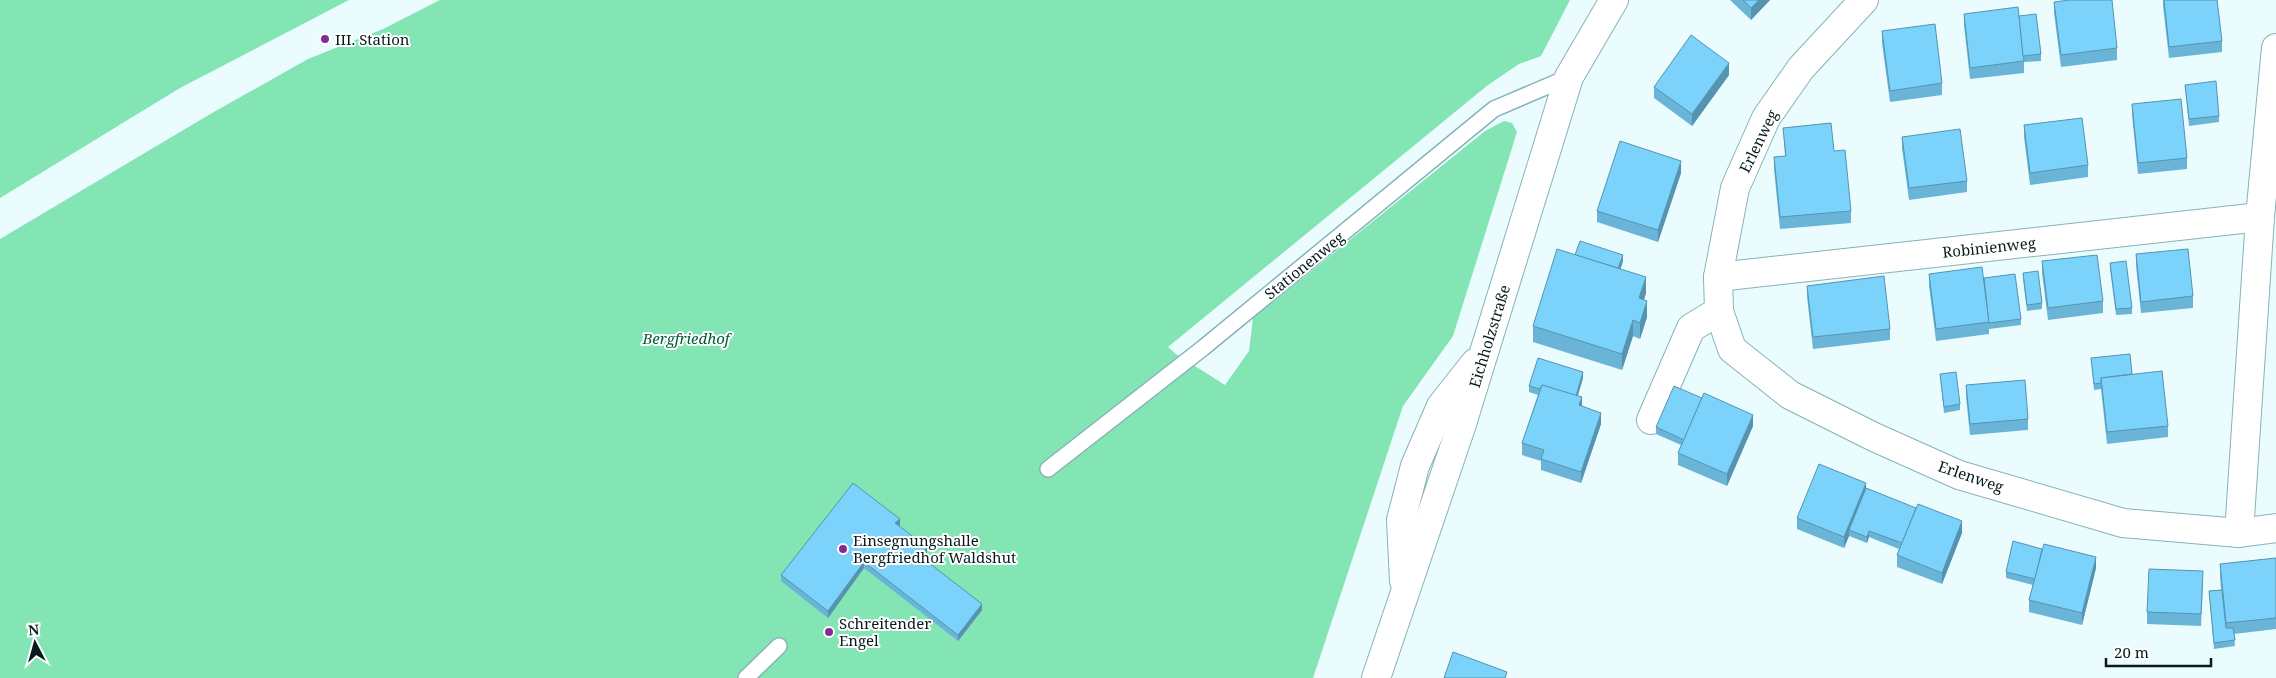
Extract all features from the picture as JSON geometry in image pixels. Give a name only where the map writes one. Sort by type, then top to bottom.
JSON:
[{"type":"street","name":"Eichholzstraße","points":[[1376,678],[1448,468],[1569,77],[1614,0]]},
{"type":"street","name":"Erlenweg","points":[[1864,0],[1801,68],[1766,118],[1735,188],[1718,277],[1718,311],[1732,349],[1790,395],[1874,437],[1959,474],[2123,522],[2239,533],[2276,528]]},
{"type":"street","points":[[2239,533],[2260,217],[2276,48]]},
{"type":"street","name":"Robinienweg","points":[[1718,277],[2260,217]]},
{"type":"street","points":[[1651,420],[1690,328],[1718,311]]},
{"type":"lane","name":"Stationenweg","points":[[1048,469],[1203,348],[1494,109],[1569,77]]},
{"type":"lane","points":[[746,678],[780,646]]},
{"type":"green space","points":[[0,0],[349,0],[180,88],[0,198]]},
{"type":"green space","name":"Bergfriedhof","points":[[440,0],[1570,0],[1541,56],[1519,64],[1488,85],[1168,347],[1225,385],[1249,351],[1253,318],[1485,131],[1504,121],[1512,123],[1517,132],[1453,336],[1403,406],[1313,678],[0,678],[0,239],[212,113],[308,59],[383,29]]},
{"type":"building","points":[[1743,0],[1759,0],[1751,8]]},
{"type":"building","points":[[2112,0],[2117,48],[2061,55],[2054,2]]},
{"type":"building","points":[[2164,0],[2217,0],[2222,41],[2169,47]]},
{"type":"building","points":[[2018,7],[2024,61],[1970,68],[1964,14]]},
{"type":"building","points":[[2036,14],[2041,54],[2023,56],[2019,16]]},
{"type":"building","points":[[1935,24],[1942,83],[1890,91],[1882,31]]},
{"type":"building","points":[[1691,35],[1729,63],[1692,114],[1654,87]]},
{"type":"building","points":[[2216,81],[2219,116],[2189,119],[2185,85]]},
{"type":"building","points":[[2181,99],[2187,158],[2138,163],[2132,104]]},
{"type":"building","points":[[2082,118],[2088,165],[2030,173],[2024,125]]},
{"type":"building","points":[[1831,123],[1834,151],[1845,150],[1851,211],[1780,217],[1774,157],[1786,156],[1783,128]]},
{"type":"building","points":[[1960,129],[1967,181],[1909,188],[1902,137]]},
{"type":"building","points":[[1620,141],[1681,161],[1658,230],[1597,211]]},
{"type":"building","points":[[1580,241],[1623,255],[1618,268],[1575,255]]},
{"type":"building","points":[[1557,249],[1646,277],[1639,298],[1647,301],[1640,323],[1633,320],[1622,354],[1533,326]]},
{"type":"building","points":[[2188,249],[2193,296],[2141,302],[2136,254]]},
{"type":"building","points":[[2097,255],[2103,301],[2048,308],[2042,261]]},
{"type":"building","points":[[2126,261],[2132,308],[2116,309],[2110,263]]},
{"type":"building","points":[[1982,267],[1989,322],[1936,329],[1929,274]]},
{"type":"building","points":[[2038,271],[2042,303],[2027,305],[2023,273]]},
{"type":"building","points":[[2015,274],[2021,319],[1989,323],[1984,278]]},
{"type":"building","points":[[1884,276],[1890,329],[1813,337],[1807,286]]},
{"type":"building","points":[[2130,354],[2132,374],[2101,378],[2101,383],[2094,384],[2091,358]]},
{"type":"building","points":[[1538,358],[1583,372],[1576,396],[1542,385],[1540,389],[1529,386]]},
{"type":"building","points":[[2162,371],[2168,426],[2107,432],[2101,378]]},
{"type":"building","points":[[1956,372],[1960,404],[1944,407],[1940,374]]},
{"type":"building","points":[[2025,380],[2028,419],[1970,424],[1966,385]]},
{"type":"building","points":[[1542,385],[1582,397],[1579,405],[1601,413],[1581,472],[1541,459],[1544,450],[1522,443]]},
{"type":"building","points":[[1674,386],[1702,398],[1684,440],[1656,427]]},
{"type":"building","points":[[1704,393],[1753,415],[1727,474],[1678,453]]},
{"type":"building","points":[[1819,464],[1866,483],[1844,537],[1797,518]]},
{"type":"building","points":[[853,483],[900,519],[895,523],[927,547],[920,556],[982,604],[958,635],[864,562],[828,611],[781,575]]},
{"type":"building","points":[[1866,488],[1916,508],[1902,543],[1869,531],[1867,537],[1849,530]]},
{"type":"building","points":[[1918,504],[1962,521],[1942,573],[1897,555]]},
{"type":"building","points":[[2013,541],[2042,549],[2035,579],[2006,572]]},
{"type":"building","points":[[2044,544],[2096,557],[2082,613],[2029,600]]},
{"type":"building","points":[[2276,558],[2276,618],[2226,623],[2220,564]]},
{"type":"building","points":[[2149,569],[2203,571],[2201,614],[2147,612]]},
{"type":"building","points":[[2222,590],[2226,628],[2233,628],[2235,640],[2214,643],[2209,591]]},
{"type":"building","points":[[1453,652],[1507,672],[1505,678],[1444,678]]},
{"type":"place","name":"III. Station","points":[[325,39]]},
{"type":"place","name":"Einsegnungshalle Bergfriedhof Waldshut","points":[[843,549]]},
{"type":"place","name":"Schreitender Engel","points":[[829,632]]}]
